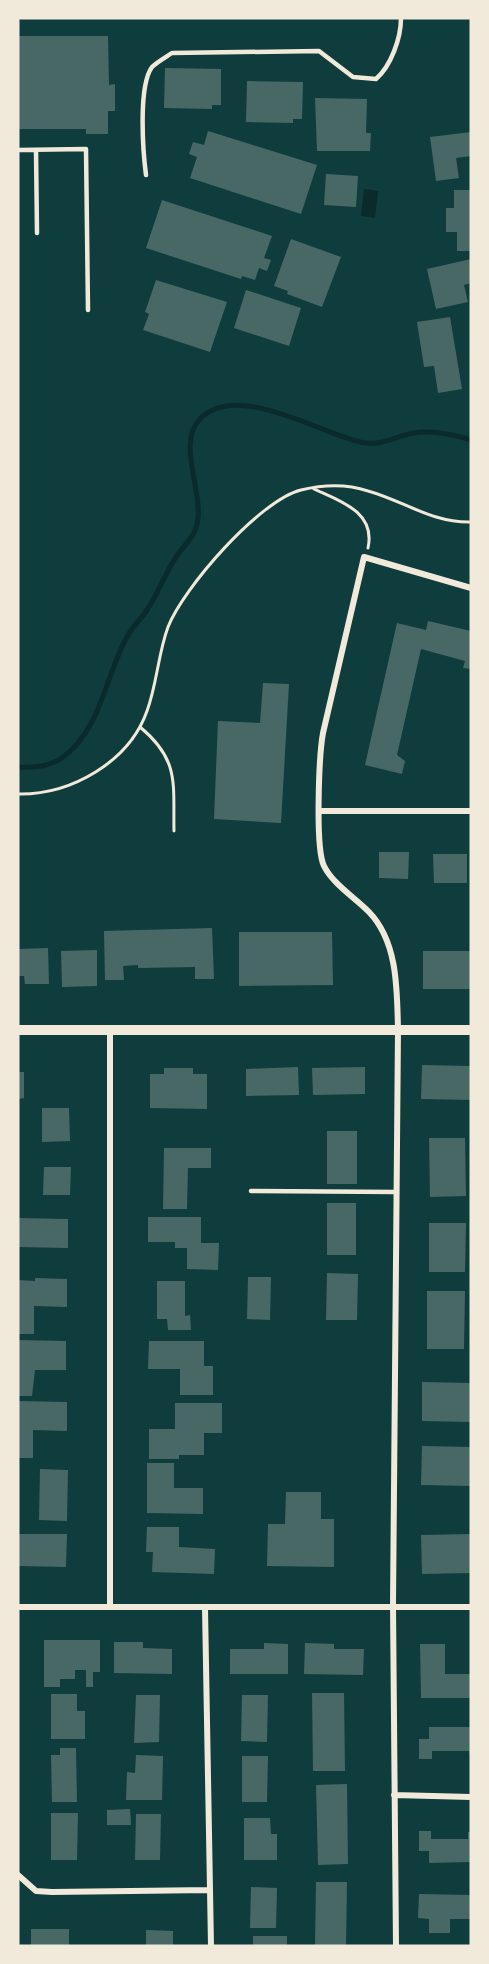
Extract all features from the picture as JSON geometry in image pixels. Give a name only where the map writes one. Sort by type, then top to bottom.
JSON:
[{"type":"street","points":[[396,1946],[393,1605],[398,1030],[396,979],[387,942],[369,913],[325,868],[320,850],[321,745],[364,557],[471,588]]},
{"type":"street","points":[[320,810],[471,811]]},
{"type":"street","points":[[18,1030],[471,1030]]},
{"type":"street","points":[[110,1030],[110,1607]]},
{"type":"street","points":[[18,1607],[205,1608],[393,1605],[471,1607]]},
{"type":"street","points":[[205,1608],[211,1946]]},
{"type":"street","points":[[394,1796],[471,1797]]},
{"type":"street","points":[[18,1875],[36,1891],[209,1890]]},
{"type":"lane","points":[[146,175],[143,145],[145,83],[152,67],[172,53],[319,51],[353,77],[376,78],[382,73],[394,51],[401,18]]},
{"type":"lane","points":[[18,150],[86,149],[88,310]]},
{"type":"lane","points":[[36,150],[37,233]]},
{"type":"lane","points":[[251,1191],[396,1192]]},
{"type":"path","points":[[312,488],[349,506],[362,516],[370,538],[364,557]]},
{"type":"path","points":[[18,794],[46,792],[82,781],[114,757],[140,727],[149,704],[165,636],[184,598],[253,517],[282,497],[312,488],[366,490],[442,521],[471,522]]},
{"type":"path","points":[[140,727],[158,744],[168,759],[173,785],[174,831]]},
{"type":"water","points":[[364,189],[378,191],[375,218],[361,216]]},
{"type":"building","points":[[18,36],[108,36],[109,85],[115,84],[115,111],[108,111],[108,134],[86,134],[86,129],[18,129]]},
{"type":"building","points":[[165,68],[221,69],[221,105],[212,105],[212,109],[164,108]]},
{"type":"building","points":[[247,81],[303,82],[302,119],[293,119],[293,123],[246,122]]},
{"type":"building","points":[[315,98],[367,99],[366,133],[371,133],[370,151],[317,151]]},
{"type":"building","points":[[208,131],[317,165],[301,214],[190,178],[197,157],[189,154],[193,142],[204,145]]},
{"type":"building","points":[[471,132],[471,156],[456,158],[459,178],[436,181],[430,137]]},
{"type":"building","points":[[326,174],[358,176],[356,207],[324,205]]},
{"type":"building","points":[[454,190],[471,190],[471,251],[457,251],[457,232],[446,232],[446,208],[454,208]]},
{"type":"building","points":[[162,200],[272,236],[264,258],[271,260],[267,271],[259,268],[255,280],[242,276],[241,279],[146,248]]},
{"type":"building","points":[[291,239],[341,257],[322,307],[287,294],[288,291],[274,286]]},
{"type":"building","points":[[471,259],[471,283],[464,285],[468,302],[436,309],[427,269]]},
{"type":"building","points":[[156,280],[227,302],[210,352],[143,330],[149,314],[145,312]]},
{"type":"building","points":[[246,290],[301,308],[289,346],[234,328]]},
{"type":"building","points":[[450,317],[462,389],[438,393],[434,366],[424,367],[417,322]]},
{"type":"building","points":[[428,621],[471,631],[471,669],[463,668],[465,661],[421,649],[397,755],[405,761],[402,774],[365,765],[397,623],[426,630]]},
{"type":"building","points":[[263,683],[289,684],[281,823],[214,819],[218,721],[260,723]]},
{"type":"building","points":[[379,852],[409,852],[408,879],[379,878]]},
{"type":"building","points":[[433,854],[467,854],[467,883],[434,883]]},
{"type":"building","points":[[212,928],[214,979],[195,979],[195,967],[138,968],[138,965],[123,966],[124,980],[105,980],[104,931]]},
{"type":"building","points":[[239,932],[332,932],[333,985],[239,986]]},
{"type":"building","points":[[48,948],[49,984],[25,984],[24,976],[18,976],[18,949]]},
{"type":"building","points":[[97,950],[97,986],[62,987],[61,951]]},
{"type":"building","points":[[423,951],[471,951],[471,989],[423,989]]},
{"type":"building","points":[[422,1065],[471,1066],[471,1100],[421,1099]]},
{"type":"building","points":[[298,1067],[299,1095],[246,1096],[246,1069]]},
{"type":"building","points":[[365,1067],[365,1094],[313,1095],[312,1068]]},
{"type":"building","points":[[164,1068],[193,1068],[193,1074],[207,1074],[207,1109],[150,1108],[150,1074],[164,1074]]},
{"type":"building","points":[[18,1072],[24,1072],[24,1098],[18,1099]]},
{"type":"building","points":[[42,1108],[69,1108],[70,1141],[42,1142]]},
{"type":"building","points":[[327,1131],[357,1131],[357,1184],[327,1184]]},
{"type":"building","points":[[429,1138],[465,1138],[466,1196],[430,1197]]},
{"type":"building","points":[[164,1148],[211,1148],[211,1168],[188,1168],[187,1209],[163,1209]]},
{"type":"building","points":[[44,1167],[71,1167],[70,1195],[43,1195]]},
{"type":"building","points":[[327,1203],[356,1203],[356,1255],[327,1255]]},
{"type":"building","points":[[148,1217],[201,1217],[201,1243],[219,1243],[218,1270],[187,1269],[187,1248],[175,1248],[175,1242],[148,1242]]},
{"type":"building","points":[[18,1218],[68,1219],[68,1248],[18,1247]]},
{"type":"building","points":[[429,1223],[466,1223],[465,1272],[429,1272]]},
{"type":"building","points":[[327,1273],[358,1274],[357,1320],[326,1320]]},
{"type":"building","points":[[248,1277],[271,1277],[270,1320],[247,1319]]},
{"type":"building","points":[[35,1278],[67,1279],[67,1307],[34,1306],[34,1334],[18,1334],[18,1280],[35,1281]]},
{"type":"building","points":[[157,1281],[185,1281],[185,1316],[190,1315],[191,1330],[168,1330],[167,1319],[157,1319]]},
{"type":"building","points":[[427,1291],[465,1291],[464,1349],[427,1349]]},
{"type":"building","points":[[18,1340],[66,1341],[66,1370],[35,1370],[32,1396],[18,1396]]},
{"type":"building","points":[[149,1341],[204,1341],[204,1366],[213,1366],[213,1395],[180,1395],[180,1369],[148,1369]]},
{"type":"building","points":[[422,1382],[471,1383],[471,1422],[422,1421]]},
{"type":"building","points":[[18,1401],[67,1402],[67,1431],[33,1430],[33,1458],[18,1458]]},
{"type":"building","points":[[175,1403],[222,1403],[222,1433],[204,1433],[204,1455],[179,1455],[179,1459],[149,1459],[149,1429],[175,1429]]},
{"type":"building","points":[[422,1446],[471,1447],[471,1486],[421,1485]]},
{"type":"building","points":[[147,1463],[174,1463],[174,1488],[203,1488],[203,1514],[147,1513]]},
{"type":"building","points":[[40,1469],[68,1470],[67,1521],[39,1520]]},
{"type":"building","points":[[286,1492],[321,1492],[321,1519],[334,1519],[334,1567],[267,1566],[268,1524],[285,1524]]},
{"type":"building","points":[[147,1527],[179,1527],[179,1547],[215,1549],[214,1574],[152,1572],[153,1552],[146,1552]]},
{"type":"building","points":[[18,1534],[67,1534],[66,1567],[18,1566]]},
{"type":"building","points":[[471,1534],[471,1573],[422,1574],[421,1535]]},
{"type":"building","points":[[44,1640],[100,1640],[100,1672],[93,1672],[93,1687],[86,1687],[86,1670],[75,1670],[75,1679],[60,1679],[60,1687],[44,1687]]},
{"type":"building","points":[[114,1642],[143,1642],[143,1648],[172,1649],[172,1674],[114,1673]]},
{"type":"building","points":[[264,1643],[288,1644],[288,1674],[230,1674],[230,1649],[264,1649]]},
{"type":"building","points":[[305,1643],[334,1644],[334,1649],[364,1649],[363,1675],[304,1674]]},
{"type":"building","points":[[420,1644],[445,1644],[445,1674],[471,1674],[471,1698],[421,1698]]},
{"type":"building","points":[[312,1693],[344,1693],[345,1771],[313,1771]]},
{"type":"building","points":[[51,1694],[77,1694],[77,1711],[85,1711],[85,1739],[51,1739]]},
{"type":"building","points":[[136,1695],[160,1695],[159,1742],[134,1743]]},
{"type":"building","points":[[242,1695],[268,1695],[267,1742],[241,1741]]},
{"type":"building","points":[[429,1727],[471,1727],[471,1758],[469,1751],[432,1751],[432,1759],[419,1759],[419,1739],[429,1739]]},
{"type":"building","points":[[60,1748],[76,1748],[77,1802],[52,1802],[51,1755],[60,1755]]},
{"type":"building","points":[[136,1755],[163,1756],[162,1800],[126,1800],[127,1772],[135,1773]]},
{"type":"building","points":[[242,1756],[268,1756],[267,1802],[242,1802]]},
{"type":"building","points":[[347,1784],[348,1864],[318,1865],[316,1785]]},
{"type":"building","points":[[130,1809],[131,1825],[107,1825],[107,1810]]},
{"type":"building","points":[[51,1813],[78,1813],[77,1860],[51,1860]]},
{"type":"building","points":[[136,1814],[161,1814],[160,1860],[135,1860]]},
{"type":"building","points":[[244,1818],[270,1818],[271,1834],[277,1834],[277,1860],[244,1860]]},
{"type":"building","points":[[419,1831],[431,1831],[431,1839],[468,1839],[468,1832],[471,1832],[471,1862],[429,1863],[429,1851],[419,1851]]},
{"type":"building","points":[[316,1882],[347,1882],[346,1946],[315,1946]]},
{"type":"building","points":[[251,1887],[277,1888],[276,1928],[250,1928]]},
{"type":"building","points":[[419,1894],[471,1895],[471,1919],[450,1919],[450,1933],[429,1933],[429,1919],[418,1918]]},
{"type":"building","points":[[31,1929],[69,1929],[69,1946],[31,1946]]},
{"type":"building","points":[[146,1930],[173,1931],[173,1946],[146,1946]]},
{"type":"building","points":[[253,1936],[287,1936],[287,1946],[253,1946]]},
{"type":"waterway","points":[[18,767],[41,766],[57,761],[75,746],[86,732],[128,635],[147,610],[178,554],[195,532],[198,501],[190,456],[190,441],[193,429],[201,418],[217,408],[236,405],[257,407],[279,413],[360,442],[381,442],[420,432],[442,433],[471,440]]}]
